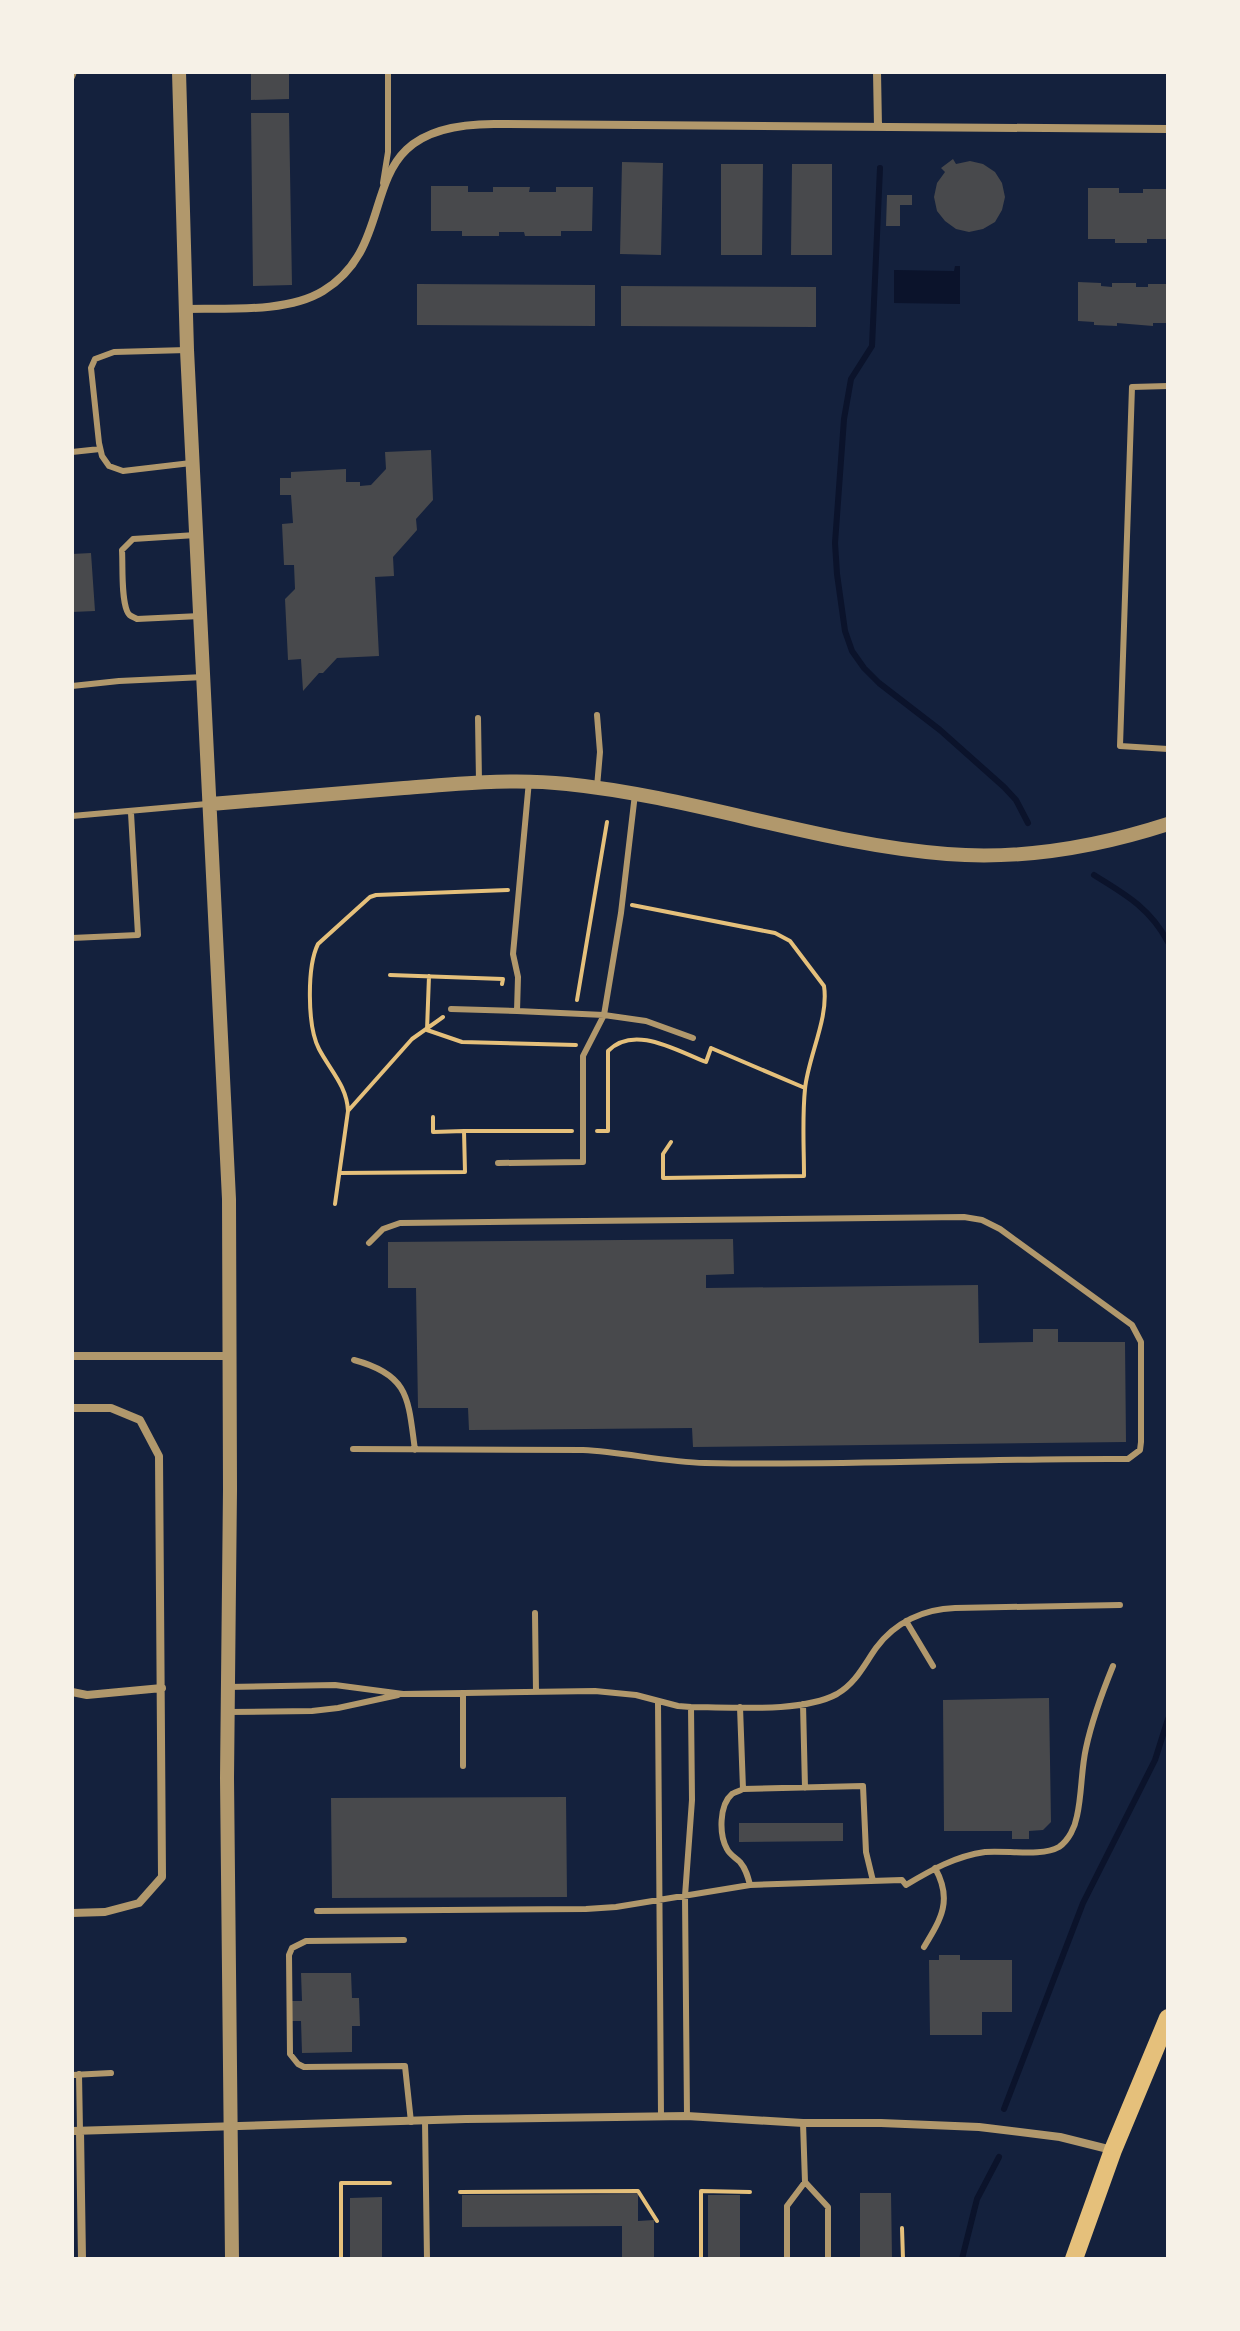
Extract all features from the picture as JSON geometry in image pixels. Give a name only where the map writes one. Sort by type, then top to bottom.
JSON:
[{"type":"main road","points":[[1074,2259],[1113,2150],[1168,2018]]},
{"type":"street","points":[[179,72],[185,309],[229,1199],[227,1892],[232,2259]]},
{"type":"street","points":[[877,72],[878,127]]},
{"type":"street","points":[[185,309],[278,305],[301,301],[322,292],[347,271],[360,254],[385,180],[399,159],[418,141],[437,131],[466,125],[1168,129]]},
{"type":"street","points":[[211,804],[479,782],[529,781],[597,787],[868,843],[950,854],[1033,853],[1072,848],[1168,824]]},
{"type":"street","points":[[72,1356],[230,1356]]},
{"type":"street","points":[[72,1408],[111,1408],[140,1420],[159,1456],[162,1688],[162,1877],[139,1903],[105,1912],[72,1913]]},
{"type":"street","points":[[72,1692],[87,1695],[162,1688]]},
{"type":"street","points":[[82,2259],[76,2131],[687,2116],[803,2123],[979,2127],[1060,2137],[1113,2150]]},
{"type":"lane","points":[[380,194],[388,152],[388,72]]},
{"type":"lane","points":[[187,350],[114,352],[95,359],[91,368],[100,449],[109,466],[123,471],[192,463]]},
{"type":"lane","points":[[1168,386],[1132,387],[1120,746],[1168,749]]},
{"type":"lane","points":[[72,452],[100,449]]},
{"type":"lane","points":[[196,535],[133,539],[122,550],[127,613],[137,619],[201,616]]},
{"type":"lane","points":[[72,686],[204,677]]},
{"type":"lane","points":[[597,715],[600,752],[597,787]]},
{"type":"lane","points":[[478,718],[479,782]]},
{"type":"lane","points":[[517,1011],[518,977],[513,954],[529,781]]},
{"type":"lane","points":[[498,1163],[583,1162],[583,1056],[604,1015],[635,794]]},
{"type":"lane","points":[[72,816],[211,804]]},
{"type":"lane","points":[[72,938],[138,935],[131,813]]},
{"type":"lane","points":[[451,1009],[604,1015],[646,1021],[693,1038]]},
{"type":"lane","points":[[353,1449],[615,1451],[702,1463],[1128,1459],[1140,1450],[1141,1442],[1141,1342],[1132,1325],[1000,1229],[982,1220],[964,1217],[400,1223],[383,1229],[369,1243]]},
{"type":"lane","points":[[354,1360],[384,1370],[403,1390],[415,1450]]},
{"type":"lane","points":[[227,1687],[335,1685],[403,1694],[617,1692],[691,1707],[803,1704],[828,1698],[849,1685],[886,1637],[918,1614],[944,1608],[1120,1605]]},
{"type":"lane","points":[[535,1613],[536,1692]]},
{"type":"lane","points":[[906,1621],[933,1666]]},
{"type":"lane","points":[[317,1911],[586,1909],[750,1885],[902,1880],[906,1885],[935,1868],[972,1854],[1044,1851],[1059,1846],[1072,1833],[1086,1750],[1099,1700],[1113,1666]]},
{"type":"lane","points":[[463,1693],[463,1766]]},
{"type":"lane","points":[[227,1712],[312,1711],[403,1694]]},
{"type":"lane","points":[[658,1701],[661,2116]]},
{"type":"lane","points":[[803,1704],[805,1788]]},
{"type":"lane","points":[[687,2116],[685,1896],[692,1800],[691,1707]]},
{"type":"lane","points":[[740,1707],[743,1789]]},
{"type":"lane","points":[[750,1885],[746,1872],[728,1852],[723,1840],[725,1804],[732,1794],[743,1789],[863,1786],[866,1852],[873,1881]]},
{"type":"lane","points":[[924,1947],[945,1905],[941,1879],[935,1868]]},
{"type":"lane","points":[[404,1940],[306,1941],[292,1948],[289,1955],[290,2054],[304,2067],[405,2066],[411,2122]]},
{"type":"lane","points":[[76,2131],[76,2075],[111,2073]]},
{"type":"lane","points":[[425,2121],[427,2259]]},
{"type":"lane","points":[[787,2259],[787,2206],[805,2182],[803,2123]]},
{"type":"lane","points":[[805,2182],[828,2207],[828,2259]]},
{"type":"path","points":[[577,1000],[607,822]]},
{"type":"path","points":[[335,1204],[348,1111],[346,1091],[314,1035],[311,966],[318,944],[376,895],[519,890]]},
{"type":"path","points":[[622,903],[775,933],[790,941],[824,986],[826,994],[805,1088],[804,1176],[663,1178],[663,1154],[671,1142]]},
{"type":"path","points":[[390,975],[503,979],[502,999],[517,1000]]},
{"type":"path","points":[[427,1030],[429,976]]},
{"type":"path","points":[[348,1111],[412,1039],[445,1016]]},
{"type":"path","points":[[427,1030],[462,1042],[588,1046]]},
{"type":"path","points":[[433,1117],[433,1132],[608,1131],[608,1051],[616,1043],[630,1039],[644,1039],[706,1062],[711,1048],[805,1088]]},
{"type":"path","points":[[340,1173],[465,1172],[464,1131]]},
{"type":"path","points":[[341,2259],[341,2183],[390,2183]]},
{"type":"path","points":[[460,2192],[638,2191],[657,2221]]},
{"type":"path","points":[[701,2259],[701,2191],[750,2192]]},
{"type":"path","points":[[902,2228],[903,2259]]},
{"type":"water","points":[[955,266],[960,266],[960,304],[894,303],[894,270],[954,271]]},
{"type":"building","points":[[251,72],[289,72],[289,99],[251,100]]},
{"type":"building","points":[[251,113],[289,113],[292,285],[253,286]]},
{"type":"building","points":[[953,159],[956,164],[970,161],[983,164],[995,172],[1002,183],[1005,197],[1002,210],[995,222],[983,229],[969,232],[956,229],[937,211],[934,197],[937,183],[945,172],[941,168]]},
{"type":"building","points":[[622,162],[663,163],[661,255],[620,254]]},
{"type":"building","points":[[721,164],[763,164],[762,255],[721,255]]},
{"type":"building","points":[[792,164],[832,164],[832,255],[791,255]]},
{"type":"building","points":[[431,186],[468,186],[468,192],[493,192],[493,187],[530,187],[529,192],[556,192],[556,187],[593,187],[592,231],[561,231],[561,236],[499,232],[499,236],[462,236],[462,231],[431,231]]},
{"type":"building","points":[[1088,188],[1119,188],[1119,193],[1168,189],[1168,239],[1147,239],[1147,243],[1115,243],[1115,239],[1088,239]]},
{"type":"building","points":[[887,195],[912,195],[912,205],[900,205],[900,226],[886,226]]},
{"type":"building","points":[[1078,282],[1112,287],[1112,283],[1136,283],[1136,287],[1168,284],[1168,323],[1153,323],[1153,326],[1117,323],[1117,326],[1078,321]]},
{"type":"building","points":[[417,284],[595,285],[595,326],[417,325]]},
{"type":"building","points":[[621,286],[816,287],[816,327],[621,326]]},
{"type":"building","points":[[431,450],[433,500],[416,519],[417,530],[393,557],[394,576],[375,577],[379,656],[337,658],[303,691],[301,659],[288,660],[285,599],[295,589],[294,565],[284,565],[282,524],[293,523],[291,495],[280,495],[280,478],[291,478],[291,472],[346,469],[346,482],[371,485],[386,469],[385,452]]},
{"type":"building","points":[[91,553],[95,611],[72,612],[72,554]]},
{"type":"building","points":[[733,1239],[734,1274],[706,1275],[706,1288],[978,1285],[979,1343],[1033,1342],[1033,1329],[1058,1329],[1058,1342],[1125,1342],[1126,1442],[693,1447],[692,1428],[469,1430],[468,1408],[418,1408],[416,1288],[388,1288],[388,1242]]},
{"type":"building","points":[[1049,1698],[1051,1822],[1043,1830],[1029,1831],[1029,1839],[1012,1839],[1012,1831],[944,1831],[943,1700]]},
{"type":"building","points":[[566,1797],[567,1897],[332,1898],[331,1798]]},
{"type":"building","points":[[739,1823],[843,1823],[843,1841],[739,1842]]},
{"type":"building","points":[[939,1955],[960,1955],[960,1960],[1012,1960],[1012,2012],[982,2012],[982,2035],[930,2035],[929,1960],[939,1960]]},
{"type":"building","points":[[301,1973],[351,1973],[352,1998],[359,1998],[360,2026],[352,2026],[352,2052],[302,2053],[301,2021],[290,2021],[290,2001],[302,2001]]},
{"type":"building","points":[[860,2193],[891,2193],[892,2259],[860,2259]]},
{"type":"building","points":[[638,2194],[638,2221],[654,2220],[654,2259],[622,2259],[622,2226],[462,2227],[462,2195]]},
{"type":"building","points":[[708,2195],[740,2195],[740,2259],[708,2259]]},
{"type":"building","points":[[382,2197],[382,2259],[350,2259],[350,2198]]},
{"type":"waterway","points":[[880,168],[872,346],[851,379],[844,419],[835,543],[845,631],[852,651],[864,668],[1004,787],[1016,800],[1028,823]]},
{"type":"waterway","points":[[1094,875],[1145,911],[1168,942]]},
{"type":"waterway","points":[[1004,2109],[1083,1903],[1155,1760],[1168,1719]]},
{"type":"waterway","points":[[962,2259],[977,2199],[999,2157]]}]
